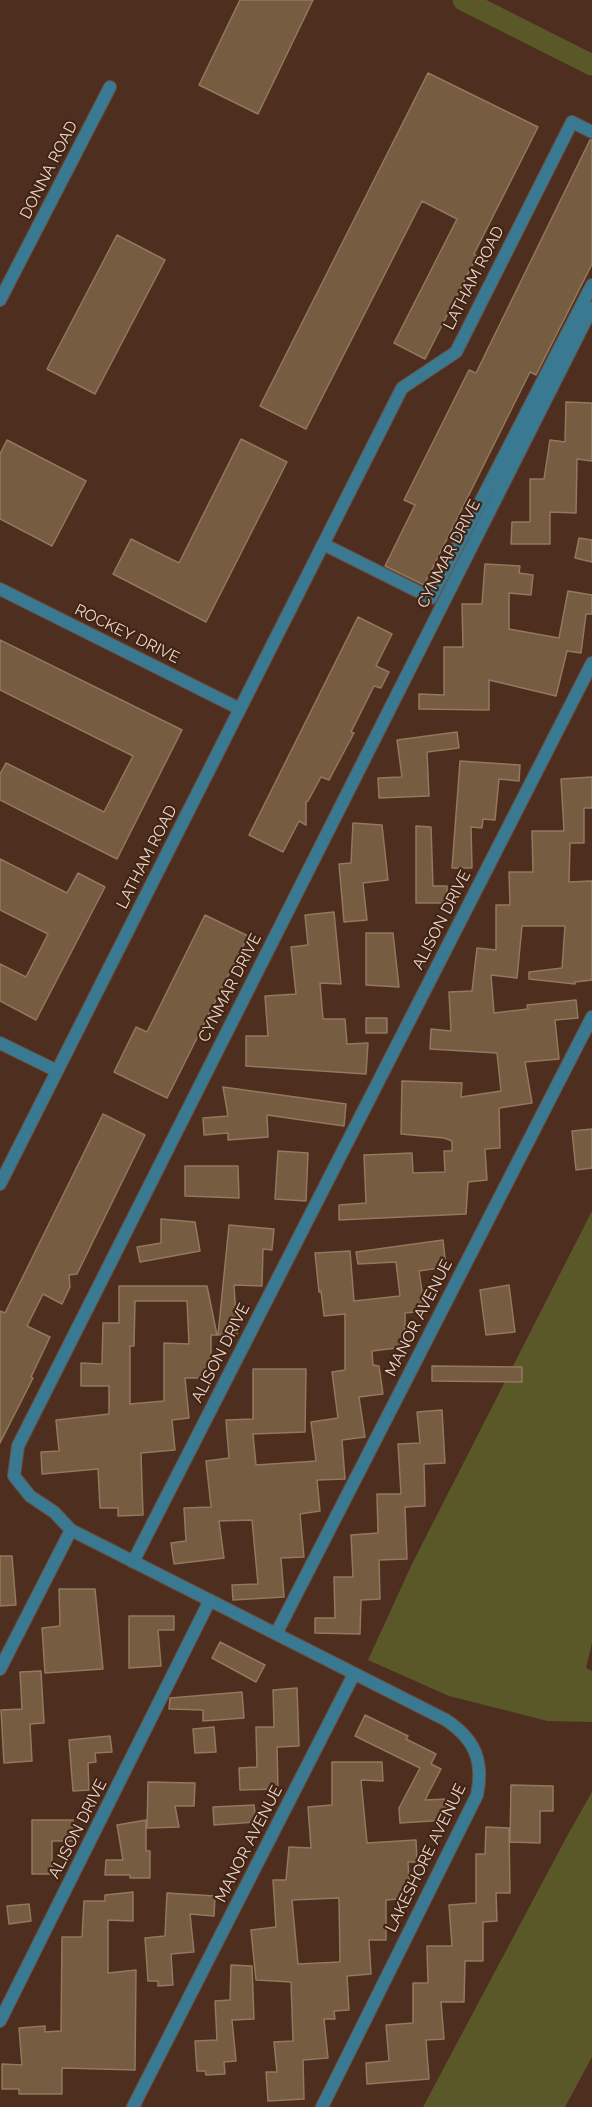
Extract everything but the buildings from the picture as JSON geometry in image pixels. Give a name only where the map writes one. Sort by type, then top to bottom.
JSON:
[{"type":"street","name":"DONNA ROAD","points":[[0,300],[110,87]]},
{"type":"street","name":"LATHAM ROAD","points":[[0,1184],[402,388],[456,352],[572,123],[592,132]]},
{"type":"street","points":[[323,544],[431,598],[592,285]]},
{"type":"street","name":"CYNMAR DRIVE","points":[[71,1530],[54,1512],[30,1496],[14,1476],[18,1446],[592,308]]},
{"type":"street","name":"ROCKEY DRIVE","points":[[0,589],[240,709]]},
{"type":"street","name":"ALISON DRIVE","points":[[133,1562],[592,663]]},
{"type":"street","name":"MANOR AVENUE","points":[[276,1634],[592,1017]]},
{"type":"street","points":[[0,1043],[57,1071]]},
{"type":"street","points":[[0,1669],[71,1530],[354,1674]]},
{"type":"street","name":"ALISON DRIVE","points":[[0,2021],[210,1600]]},
{"type":"street","name":"MANOR AVENUE","points":[[133,2107],[354,1674]]},
{"type":"street","name":"LAKESHORE AVENUE","points":[[322,2107],[477,1796],[480,1781],[475,1752],[468,1739],[458,1728],[354,1674]]},
{"type":"shaded area","points":[[592,1211],[592,1643],[586,1668],[592,1671],[592,1722],[548,1721],[449,1696],[368,1660],[412,1564]]},
{"type":"shaded area","points":[[592,1792],[592,2057],[565,2107],[423,2107],[566,1838]]},
{"type":"waterway","points":[[463,0],[592,65]]}]
